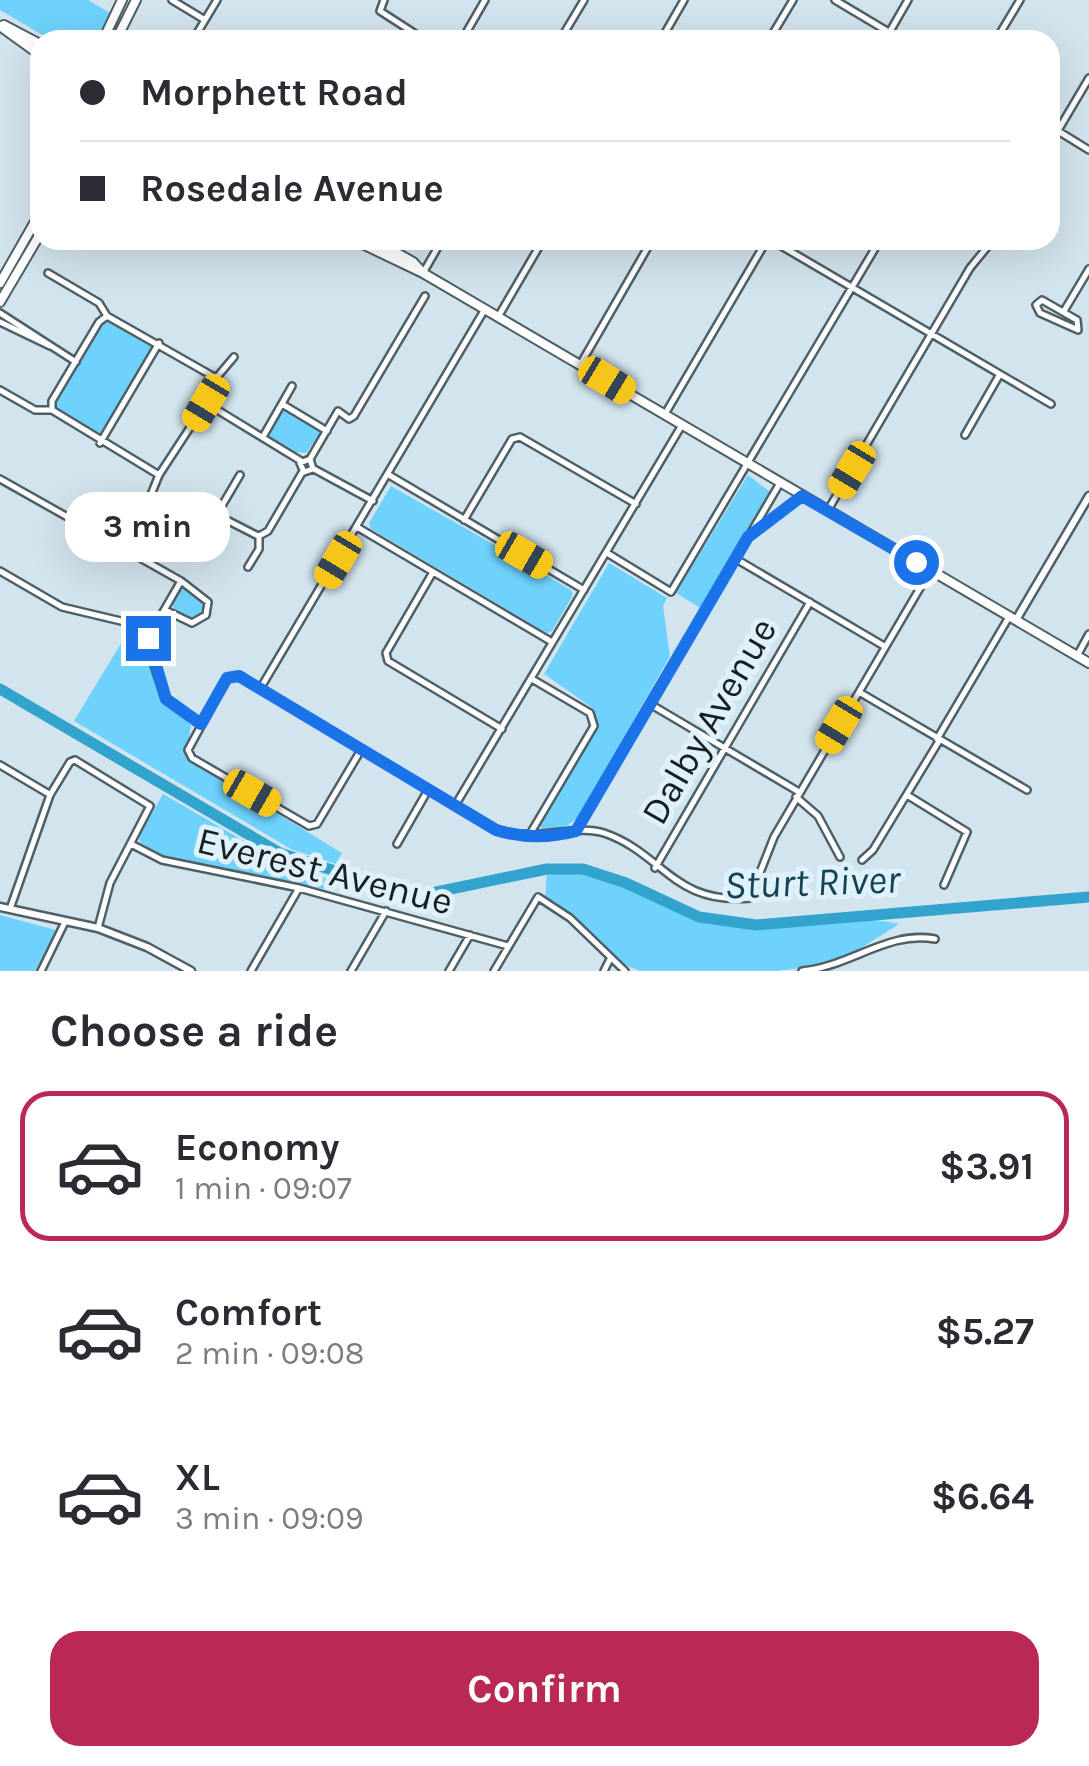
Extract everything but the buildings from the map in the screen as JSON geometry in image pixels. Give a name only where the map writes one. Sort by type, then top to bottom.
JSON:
[{"type":"main road","points":[[108,30],[122,0]]},
{"type":"main road","points":[[121,30],[136,0]]},
{"type":"main road","points":[[0,25],[30,39]]},
{"type":"main road","points":[[0,25],[30,48]]},
{"type":"main road","points":[[0,282],[30,230]]},
{"type":"main road","points":[[0,302],[31,250]]},
{"type":"main road","points":[[375,250],[486,309],[1089,663]]},
{"type":"main road","points":[[392,250],[423,273]]},
{"type":"street","points":[[172,0],[205,20]]},
{"type":"street","points":[[199,30],[217,0]]},
{"type":"street","points":[[384,0],[380,10],[411,30]]},
{"type":"street","points":[[468,30],[486,0]]},
{"type":"street","points":[[566,30],[584,0]]},
{"type":"street","points":[[667,30],[684,0]]},
{"type":"street","points":[[776,30],[793,0]]},
{"type":"street","points":[[835,0],[886,30]]},
{"type":"street","points":[[890,30],[908,0]]},
{"type":"street","points":[[1002,30],[1020,0]]},
{"type":"street","points":[[1060,128],[1089,78]]},
{"type":"street","points":[[1060,132],[1089,150]]},
{"type":"street","points":[[423,273],[436,250]]},
{"type":"street","points":[[498,316],[537,250]]},
{"type":"street","points":[[580,364],[646,250]]},
{"type":"street","points":[[665,414],[763,250]]},
{"type":"street","points":[[786,250],[1051,404]]},
{"type":"street","points":[[607,553],[671,592],[874,250]]},
{"type":"street","points":[[828,510],[970,268],[985,250]]},
{"type":"street","points":[[1064,312],[1089,269]]},
{"type":"street","points":[[48,272],[99,303],[108,316],[216,378]]},
{"type":"street","points":[[301,461],[310,459],[338,411],[349,419],[354,416],[425,296]]},
{"type":"street","points":[[1042,300],[1064,312],[1080,322],[1076,331],[1040,313],[1036,304],[1042,300]]},
{"type":"street","points":[[260,689],[486,309]]},
{"type":"street","points":[[0,313],[76,362]]},
{"type":"street","points":[[52,410],[52,401],[99,322],[108,316]]},
{"type":"street","points":[[0,322],[50,346]]},
{"type":"street","points":[[100,443],[159,343]]},
{"type":"street","points":[[146,507],[159,475],[206,403],[216,378],[234,357]]},
{"type":"street","points":[[965,435],[1000,374]]},
{"type":"street","points":[[264,436],[292,386]]},
{"type":"street","points":[[0,390],[34,410],[52,410],[100,443],[159,475]]},
{"type":"street","points":[[206,403],[301,461],[303,471],[268,531],[259,536]]},
{"type":"street","points":[[282,404],[327,431]]},
{"type":"street","points":[[455,805],[682,424]]},
{"type":"street","points":[[464,520],[512,439],[520,436],[636,504]]},
{"type":"street","points":[[310,459],[313,469]]},
{"type":"street","points":[[303,471],[313,469],[373,500]]},
{"type":"street","points":[[388,474],[584,590]]},
{"type":"street","points":[[203,538],[240,475]]},
{"type":"street","points":[[0,479],[204,595],[206,615],[192,623],[165,610]]},
{"type":"street","points":[[576,831],[780,483]]},
{"type":"street","points":[[748,537],[802,496]]},
{"type":"street","points":[[862,860],[907,794],[1089,496]]},
{"type":"street","points":[[217,514],[259,536]]},
{"type":"street","points":[[357,527],[553,643]]},
{"type":"street","points":[[248,567],[258,549],[259,536]]},
{"type":"street","points":[[736,559],[886,646]]},
{"type":"street","points":[[361,750],[317,824],[309,826],[192,758],[188,750],[232,675],[260,689],[496,830],[530,836],[576,831],[605,833],[687,889],[745,899],[756,894],[774,838],[930,570]]},
{"type":"street","points":[[0,571],[62,607],[125,622],[148,638],[166,699],[201,724]]},
{"type":"street","points":[[433,572],[386,654],[388,661],[502,729]]},
{"type":"street","points":[[148,638],[182,581]]},
{"type":"street","name":"Dalby Avenue","points":[[655,868],[810,602]]},
{"type":"street","points":[[1076,656],[1089,634]]},
{"type":"street","points":[[530,836],[594,720],[590,713],[532,679]]},
{"type":"street","points":[[859,692],[1026,790]]},
{"type":"street","points":[[650,704],[798,794],[818,816],[840,857]]},
{"type":"street","points":[[9,910],[50,794],[72,760],[144,800],[150,810],[110,883],[98,928]]},
{"type":"street","points":[[0,765],[50,794]]},
{"type":"street","points":[[398,844],[428,789]]},
{"type":"street","points":[[907,794],[967,832],[944,886]]},
{"type":"street","name":"Everest Avenue","points":[[130,844],[162,860],[299,888],[508,946]]},
{"type":"street","points":[[251,971],[299,888]]},
{"type":"street","points":[[494,971],[534,901],[545,898],[625,971]]},
{"type":"street","points":[[0,907],[98,928],[147,947],[191,971]]},
{"type":"street","points":[[351,971],[386,911]]},
{"type":"street","points":[[41,971],[65,922]]},
{"type":"street","points":[[449,971],[470,935]]},
{"type":"street","points":[[802,971],[848,961],[902,937],[935,939]]},
{"type":"street","points":[[604,971],[610,960]]},
{"type":"shaded area","points":[[0,0],[88,0],[110,13],[103,30],[34,30],[0,10]]},
{"type":"shaded area","points":[[110,320],[155,346],[101,438],[54,407],[100,327]]},
{"type":"shaded area","points":[[283,408],[322,431],[306,453],[296,452],[267,435]]},
{"type":"shaded area","points":[[748,475],[770,492],[702,609],[676,593]]},
{"type":"shaded area","points":[[391,486],[500,548],[496,556],[516,568],[521,560],[571,590],[573,595],[552,631],[547,633],[371,529],[369,523]]},
{"type":"shaded area","points":[[609,563],[667,598],[663,606],[670,656],[578,818],[560,830],[542,830],[540,825],[598,725],[591,707],[544,674]]},
{"type":"shaded area","points":[[188,589],[202,598],[203,604],[194,618],[188,619],[174,610],[173,604],[182,590]]},
{"type":"shaded area","points":[[129,630],[144,641],[162,701],[191,725],[186,758],[342,853],[336,864],[291,849],[74,721]]},
{"type":"shaded area","points":[[163,794],[282,863],[328,879],[324,889],[160,855],[140,843],[139,836]]},
{"type":"shaded area","points":[[547,869],[598,877],[678,911],[722,923],[766,925],[855,919],[899,924],[836,964],[776,971],[640,971],[610,959],[545,898]]},
{"type":"shaded area","points":[[0,915],[56,930],[35,971],[0,971]]},
{"type":"waterway","name":"Sturt River","points":[[0,689],[280,853],[390,889],[427,894],[547,869],[583,869],[626,883],[699,917],[756,925],[1089,897]]},
{"type":"route","points":[[148,638],[166,699],[201,724],[227,678],[239,676],[496,830],[513,835],[561,835],[576,831],[748,537],[802,496],[916,562]]}]
